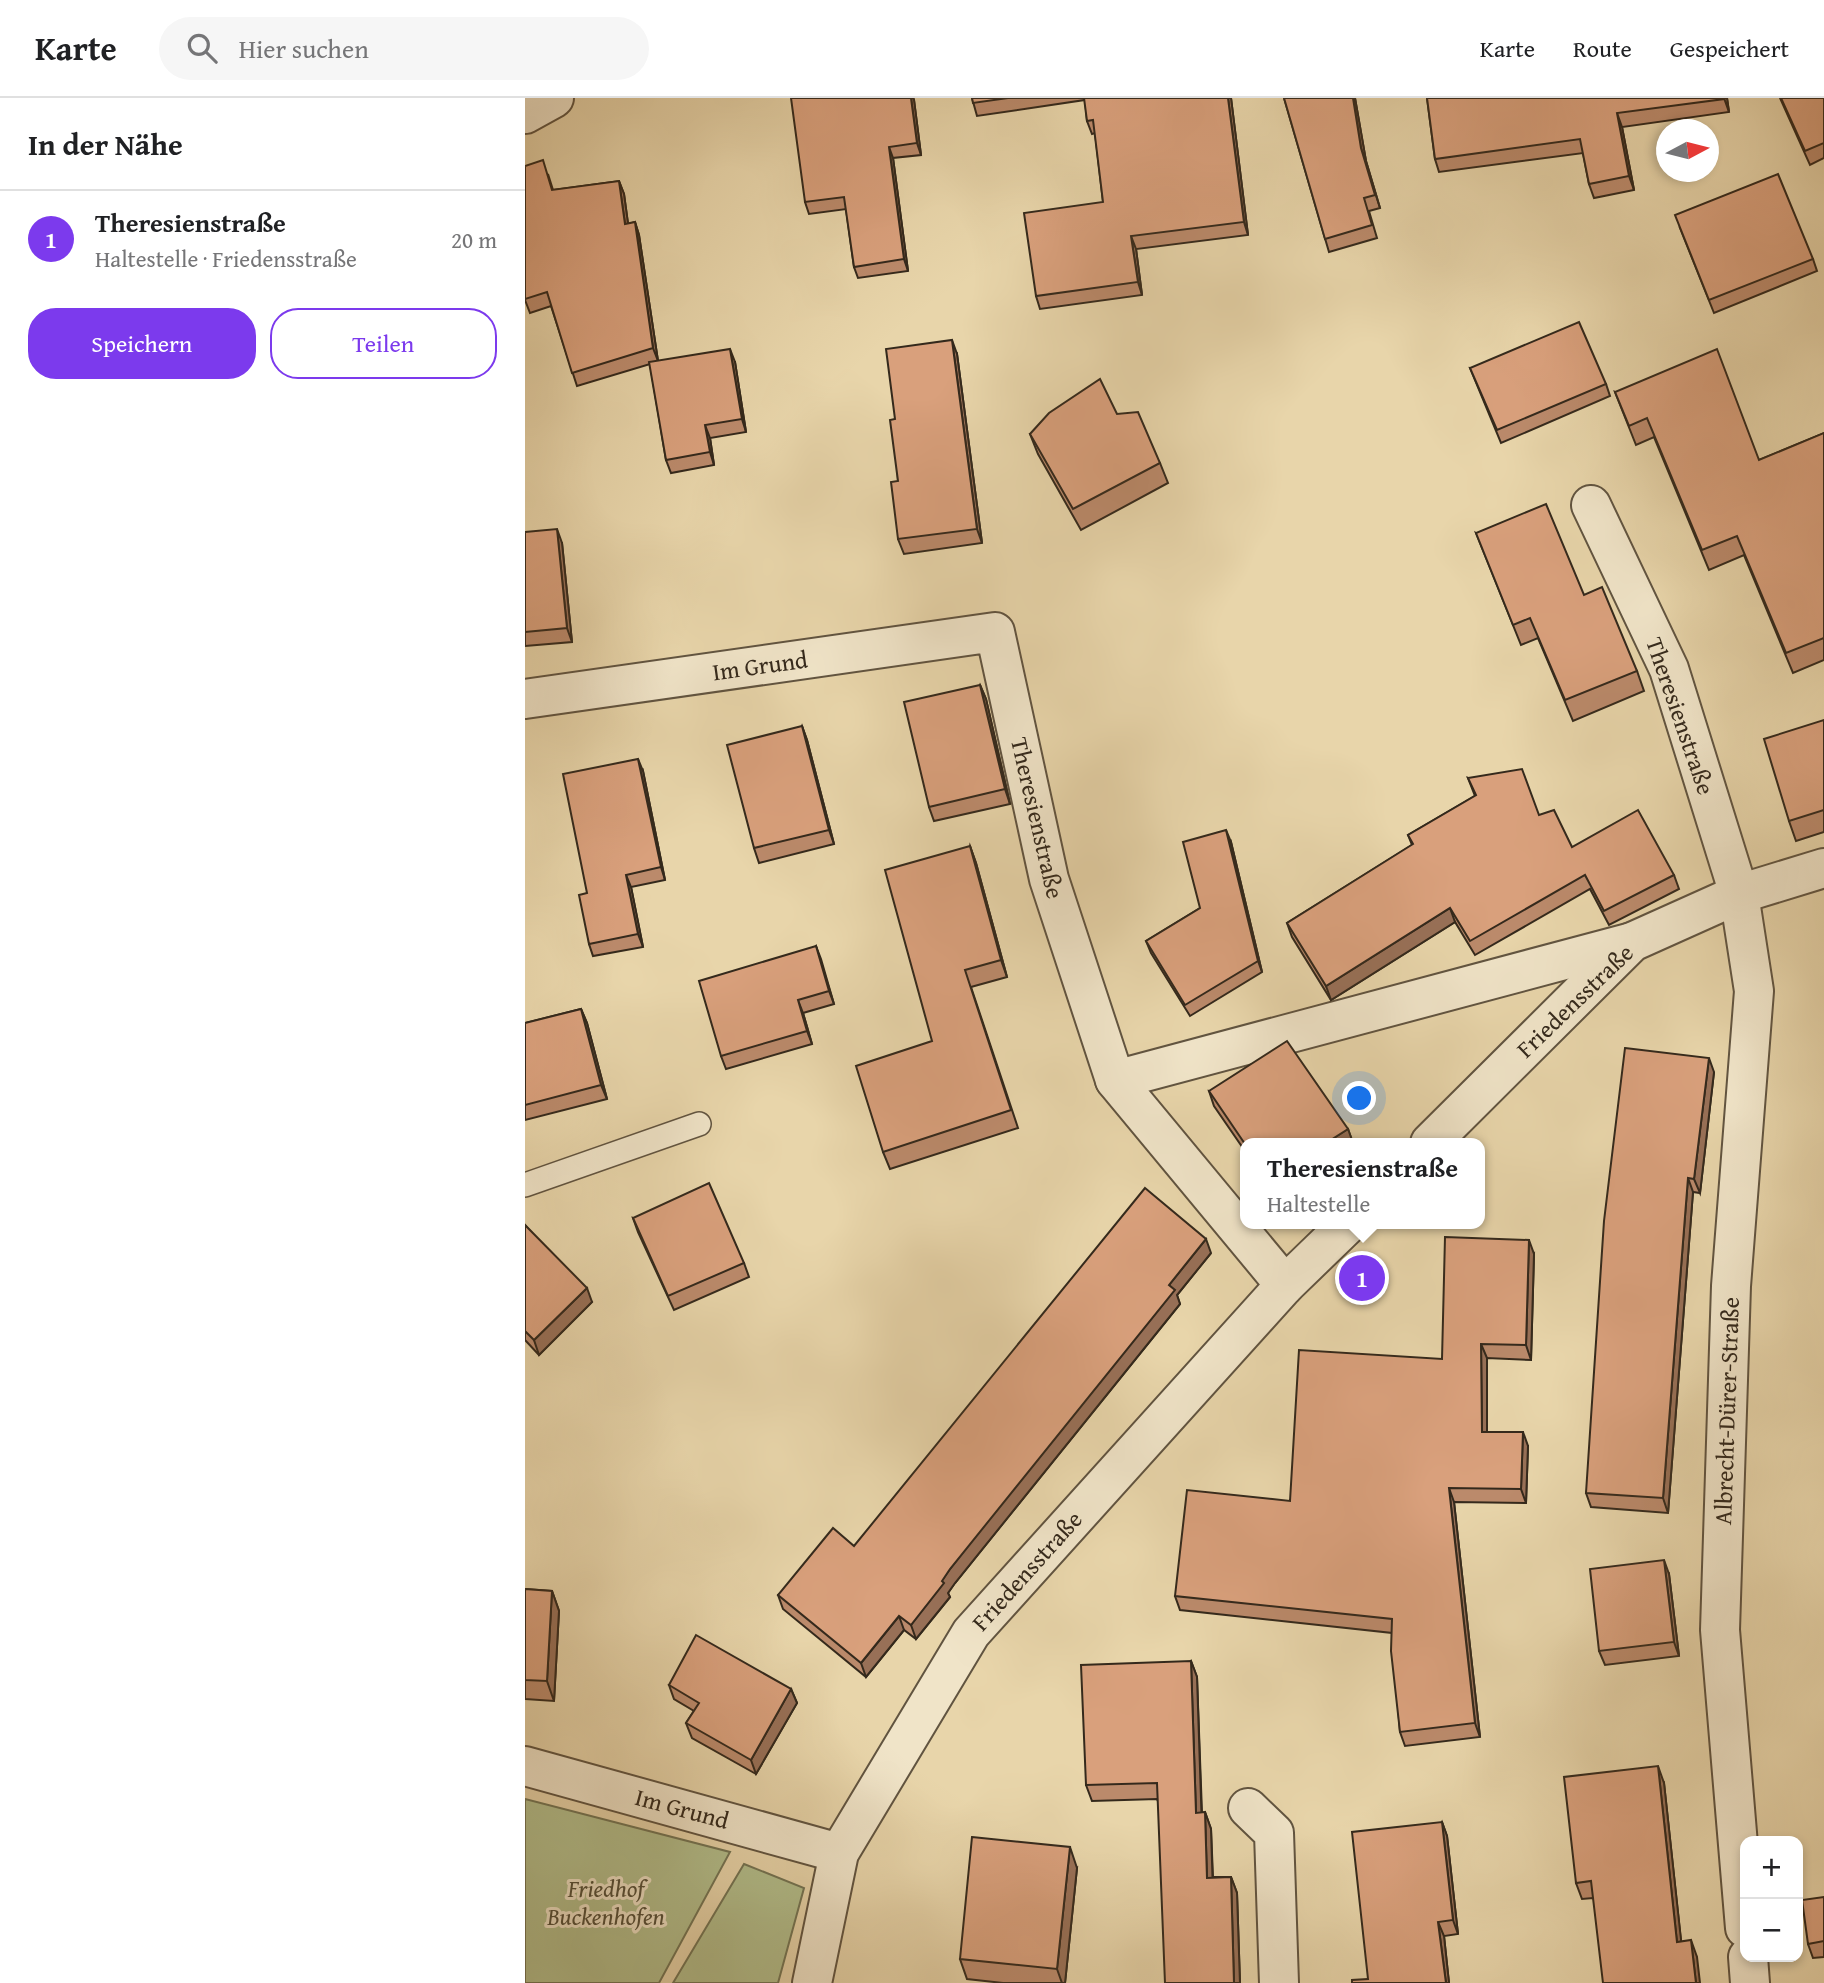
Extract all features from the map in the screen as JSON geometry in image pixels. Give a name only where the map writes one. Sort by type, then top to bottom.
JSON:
[{"type":"street","points":[[525,114],[554,98]]},
{"type":"street","name":"Theresienstraße","points":[[1591,505],[1669,669],[1739,894]]},
{"type":"street","name":"Theresienstraße","points":[[995,632],[1049,879],[1115,1080],[1285,1285]]},
{"type":"street","name":"Im Grund","points":[[525,699],[995,632]]},
{"type":"street","name":"Friedensstraße","points":[[1435,1138],[1632,942],[1739,894],[1824,868]]},
{"type":"street","name":"Albrecht-Dürer-Straße","points":[[1739,894],[1754,991],[1731,1286],[1720,1630],[1743,1899]]},
{"type":"street","points":[[1115,1080],[1632,942]]},
{"type":"street","name":"Friedensstraße","points":[[812,1983],[839,1853],[971,1633],[1285,1285],[1343,1229]]},
{"type":"street","name":"Im Grund","points":[[525,1766],[839,1853]]},
{"type":"street","points":[[1248,1808],[1274,1833],[1279,1983]]},
{"type":"street","points":[[1748,1962],[1750,1983]]},
{"type":"lane","points":[[525,1185],[699,1124]]},
{"type":"green space","name":"Friedhof Buckenhofen","points":[[525,1799],[730,1852],[659,1983],[525,1983]]},
{"type":"green space","points":[[744,1864],[804,1888],[778,1983],[673,1983]]},
{"type":"building","points":[[791,98],[911,98],[917,143],[889,147],[904,259],[854,267],[844,197],[805,202]]},
{"type":"building","points":[[972,98],[1008,98],[973,103]]},
{"type":"building","points":[[1084,98],[1228,98],[1244,222],[1131,236],[1138,282],[1036,296],[1024,213],[1103,202],[1093,120],[1087,121]]},
{"type":"building","points":[[1284,98],[1353,98],[1361,148],[1375,195],[1364,198],[1372,225],[1325,239]]},
{"type":"building","points":[[1427,98],[1724,99],[1617,113],[1629,176],[1589,184],[1580,139],[1435,159]]},
{"type":"building","points":[[1781,98],[1824,98],[1824,143],[1805,151]]},
{"type":"building","points":[[543,160],[552,190],[619,181],[625,224],[635,222],[653,348],[572,373],[547,292],[525,299],[525,166]]},
{"type":"building","points":[[1778,174],[1813,259],[1709,300],[1675,215]]},
{"type":"building","points":[[1579,322],[1606,384],[1497,430],[1470,368]]},
{"type":"building","points":[[952,340],[977,529],[898,539],[891,482],[898,481],[890,420],[895,419],[886,349]]},
{"type":"building","points":[[730,349],[742,419],[705,425],[710,452],[666,460],[649,362]]},
{"type":"building","points":[[1717,349],[1759,460],[1824,433],[1824,638],[1786,653],[1737,536],[1702,550],[1647,418],[1629,426],[1615,392]]},
{"type":"building","points":[[1100,379],[1117,414],[1138,412],[1160,463],[1073,509],[1030,434],[1049,413]]},
{"type":"building","points":[[1546,504],[1584,595],[1602,587],[1637,671],[1565,700],[1530,618],[1513,625],[1476,533]]},
{"type":"building","points":[[557,529],[567,628],[525,632],[525,532]]},
{"type":"building","points":[[980,685],[1005,789],[929,807],[904,702]]},
{"type":"building","points":[[1824,720],[1824,810],[1789,821],[1764,739]]},
{"type":"building","points":[[802,726],[829,830],[754,848],[727,745]]},
{"type":"building","points":[[638,759],[661,867],[626,875],[638,934],[589,944],[579,895],[587,893],[563,774]]},
{"type":"building","points":[[1522,769],[1539,815],[1554,810],[1572,847],[1638,810],[1674,875],[1604,911],[1585,875],[1470,941],[1450,908],[1326,986],[1287,923],[1413,844],[1408,835],[1476,795],[1468,778]]},
{"type":"building","points":[[1226,830],[1258,961],[1185,1005],[1146,941],[1200,908],[1183,842]]},
{"type":"building","points":[[970,846],[1001,960],[965,970],[1011,1110],[883,1152],[856,1066],[932,1041],[885,870]]},
{"type":"building","points":[[816,946],[829,991],[798,1000],[807,1031],[721,1056],[699,981]]},
{"type":"building","points":[[581,1009],[601,1085],[525,1105],[525,1023]]},
{"type":"building","points":[[1287,1041],[1348,1129],[1334,1138],[1241,1138],[1209,1091]]},
{"type":"building","points":[[1625,1048],[1709,1058],[1694,1179],[1688,1178],[1663,1498],[1586,1493],[1604,1221]]},
{"type":"building","points":[[709,1183],[744,1263],[668,1296],[633,1218]]},
{"type":"building","points":[[1145,1188],[1206,1239],[1169,1285],[1175,1290],[950,1569],[942,1581],[944,1583],[911,1625],[899,1616],[861,1663],[778,1595],[833,1528],[854,1546]]},
{"type":"building","points":[[525,1225],[587,1288],[534,1340],[525,1331]]},
{"type":"building","points":[[1445,1237],[1529,1240],[1526,1345],[1481,1344],[1482,1432],[1523,1432],[1521,1489],[1449,1488],[1475,1723],[1400,1732],[1391,1651],[1392,1619],[1175,1596],[1187,1490],[1290,1501],[1299,1350],[1442,1359]]},
{"type":"building","points":[[1664,1560],[1674,1642],[1599,1651],[1590,1569]]},
{"type":"building","points":[[525,1589],[552,1591],[547,1681],[525,1680]]},
{"type":"building","points":[[696,1635],[791,1689],[751,1760],[686,1723],[699,1703],[669,1685]]},
{"type":"building","points":[[1191,1661],[1196,1813],[1205,1812],[1207,1878],[1231,1877],[1234,1983],[1165,1983],[1157,1783],[1086,1785],[1081,1665]]},
{"type":"building","points":[[1658,1766],[1677,1942],[1691,1940],[1696,1983],[1603,1983],[1591,1881],[1576,1883],[1564,1777]]},
{"type":"building","points":[[1442,1822],[1453,1920],[1438,1922],[1446,1983],[1352,1983],[1352,1980],[1368,1979],[1352,1832]]},
{"type":"building","points":[[972,1837],[1070,1847],[1057,1969],[960,1959]]},
{"type":"building","points":[[1824,1897],[1824,1941],[1808,1944],[1803,1900]]},
{"type":"place","name":"Theresienstraße","points":[[1362,1278]]}]
